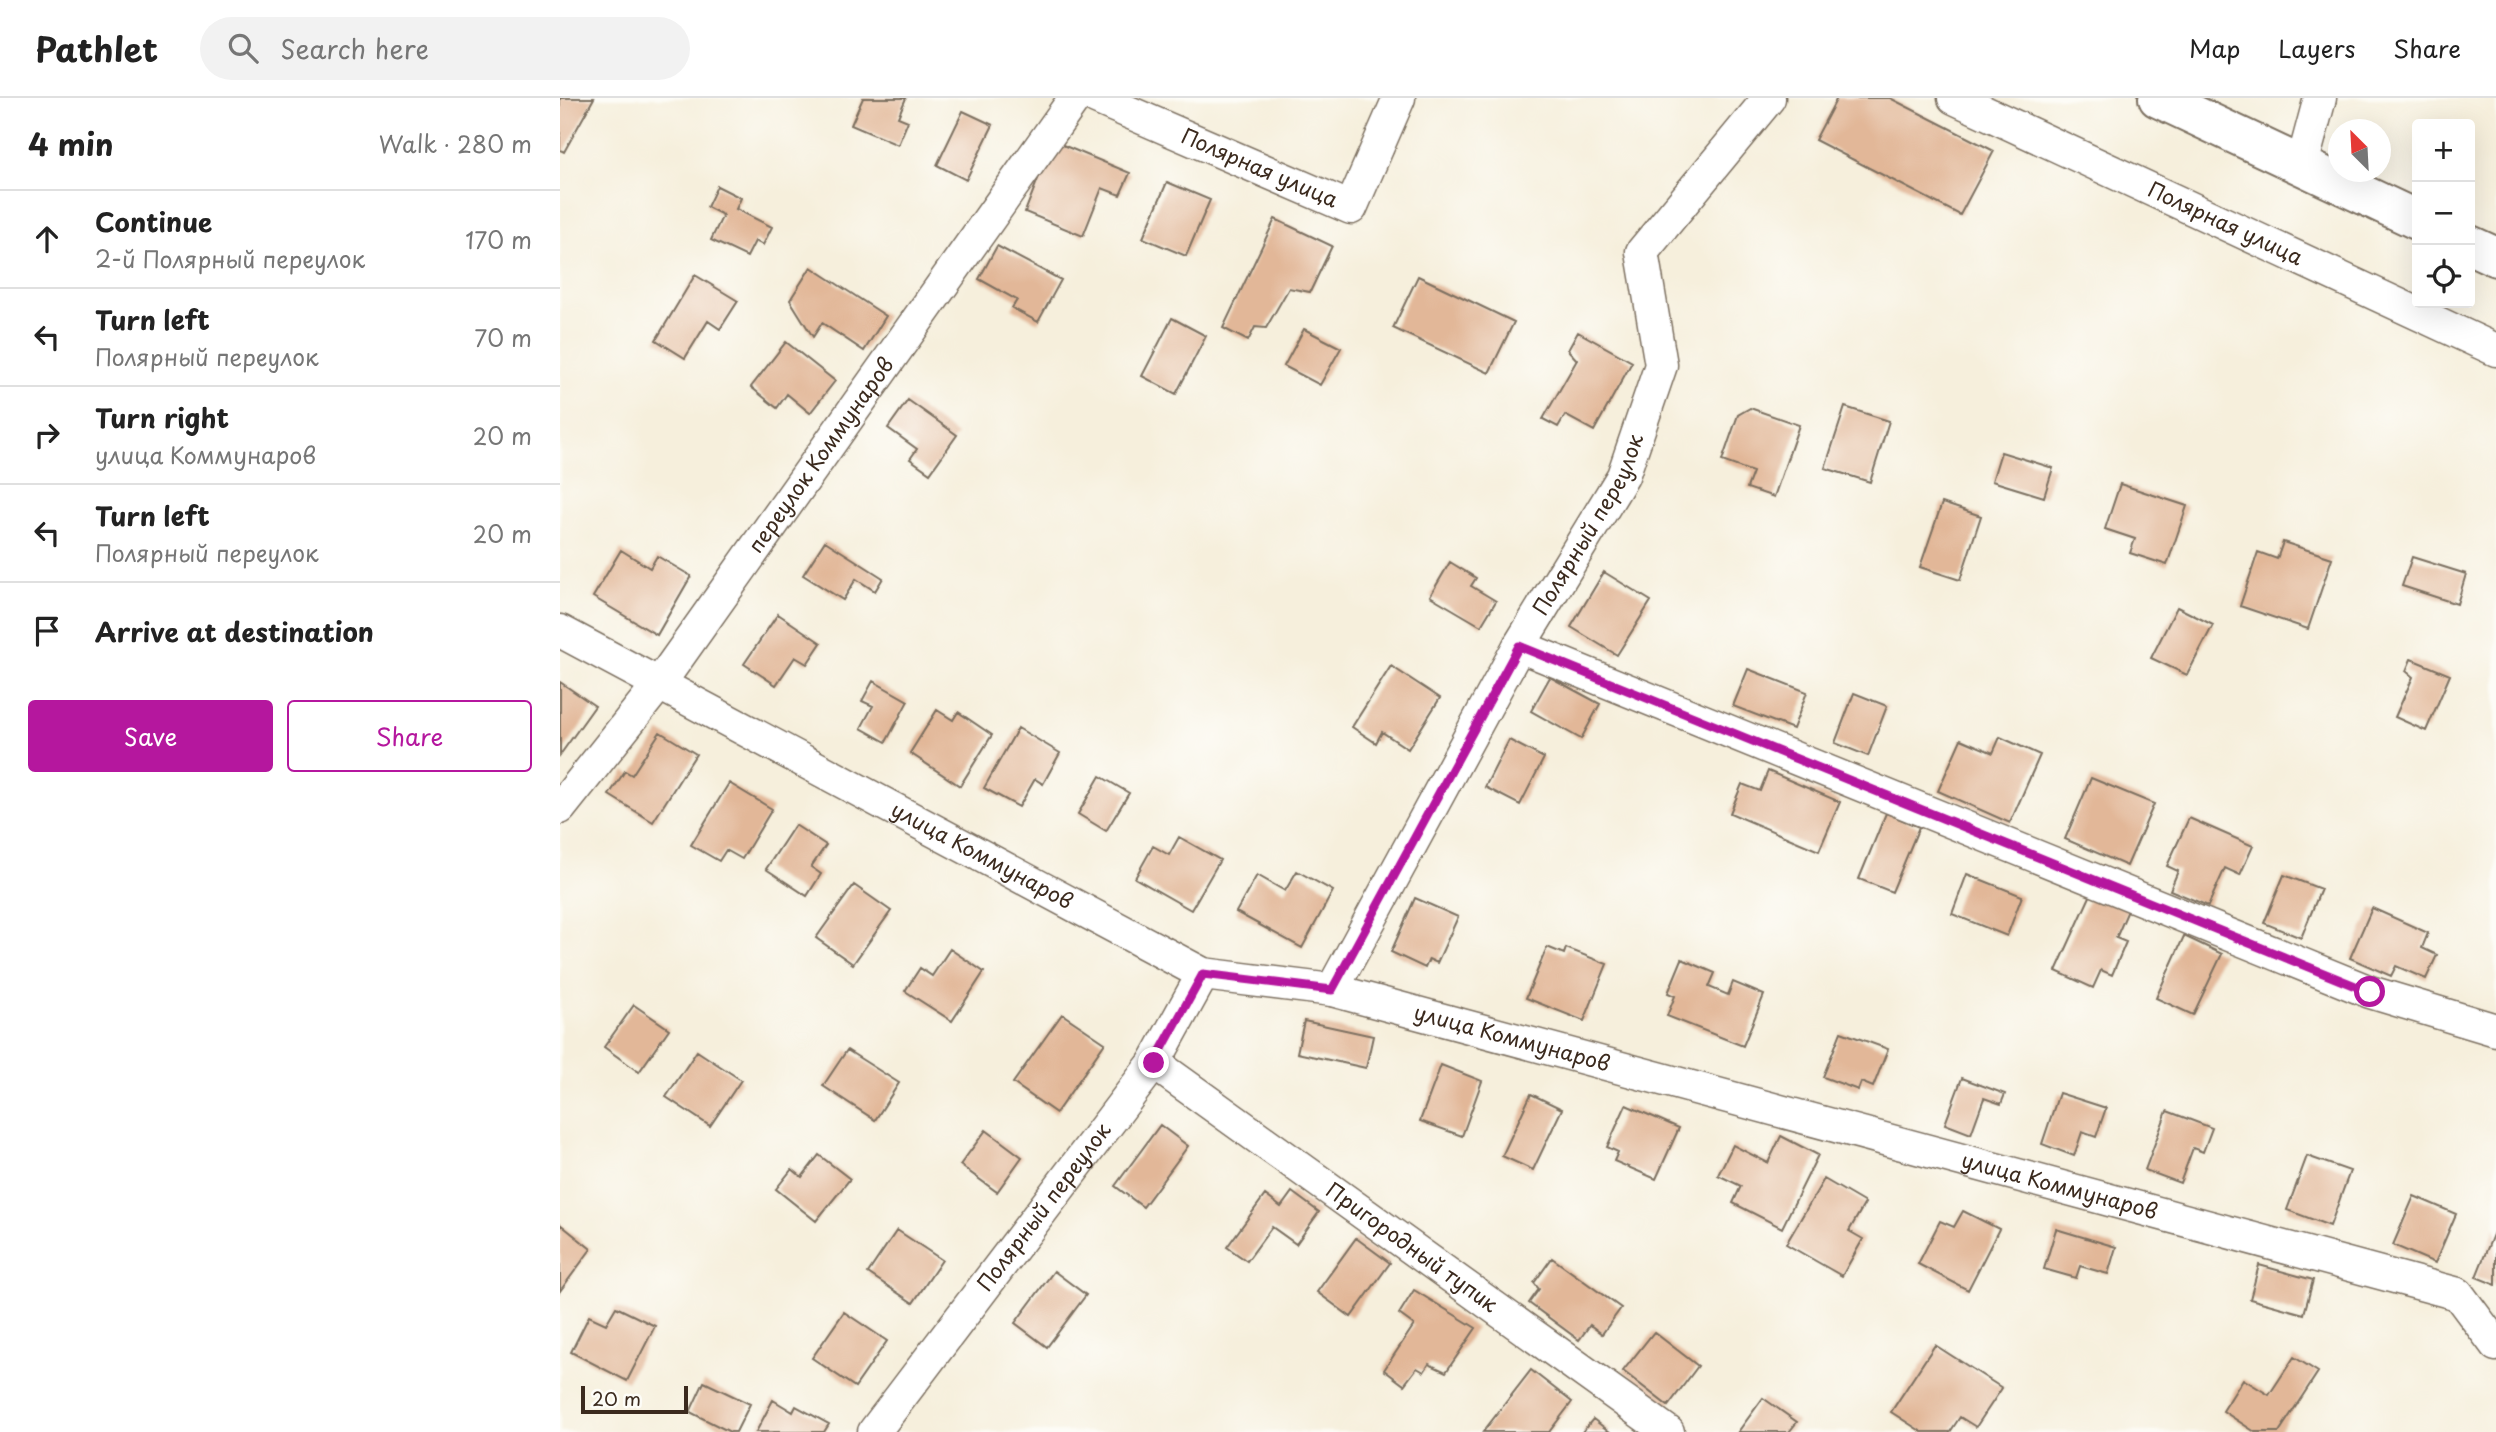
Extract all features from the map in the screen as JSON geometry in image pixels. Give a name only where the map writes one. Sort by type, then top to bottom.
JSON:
[{"type":"street","name":"переулок Коммунаров","points":[[560,808],[659,684],[1075,98]]},
{"type":"street","name":"Полярная улица","points":[[1096,98],[1351,208],[1399,98]]},
{"type":"street","name":"Полярный переулок","points":[[1332,990],[1519,646],[1623,476],[1661,365],[1642,252],[1769,98]]},
{"type":"street","name":"Полярная улица","points":[[1954,98],[2496,350]]},
{"type":"street","points":[[2158,98],[2412,218]]},
{"type":"street","points":[[2302,165],[2320,98]]},
{"type":"street","points":[[2475,247],[2496,257]]},
{"type":"street","name":"улица Коммунаров","points":[[560,631],[1203,974],[1332,990],[2458,1294],[2496,1345]]},
{"type":"street","points":[[1519,646],[2370,992],[2496,1030]]},
{"type":"street","name":"Полярный переулок","points":[[874,1432],[1154,1063],[1203,974]]},
{"type":"street","name":"Пригородный тупик","points":[[1154,1063],[1668,1432]]},
{"type":"building","points":[[560,98],[594,98],[564,152],[560,150]]},
{"type":"building","points":[[863,98],[906,98],[898,117],[908,121],[898,145],[851,125]]},
{"type":"building","points":[[1837,98],[1890,98],[1994,151],[1960,215],[1815,140]]},
{"type":"building","points":[[963,111],[993,125],[966,180],[937,165]]},
{"type":"building","points":[[1053,141],[1130,173],[1120,195],[1102,188],[1083,236],[1025,212]]},
{"type":"building","points":[[1167,182],[1210,200],[1186,256],[1143,238]]},
{"type":"building","points":[[717,186],[741,198],[736,209],[772,227],[763,245],[755,241],[747,257],[711,240],[723,215],[707,207]]},
{"type":"building","points":[[1275,219],[1332,246],[1310,292],[1289,288],[1266,328],[1255,327],[1248,341],[1223,328]]},
{"type":"building","points":[[997,246],[1061,280],[1038,322],[1012,308],[1017,300],[979,279]]},
{"type":"building","points":[[811,267],[886,316],[864,351],[822,323],[813,337],[790,300]]},
{"type":"building","points":[[695,275],[738,301],[720,329],[708,321],[685,358],[656,340]]},
{"type":"building","points":[[1418,276],[1514,322],[1489,373],[1393,328]]},
{"type":"building","points":[[1172,318],[1206,336],[1176,394],[1142,376]]},
{"type":"building","points":[[1304,329],[1341,348],[1320,385],[1284,366]]},
{"type":"building","points":[[1578,332],[1632,362],[1594,431],[1565,415],[1558,427],[1543,419],[1577,360],[1568,350]]},
{"type":"building","points":[[786,342],[835,381],[810,413],[787,394],[777,408],[751,387]]},
{"type":"building","points":[[908,400],[957,435],[930,473],[910,459],[917,449],[888,428]]},
{"type":"building","points":[[1845,407],[1889,421],[1870,482],[1825,468]]},
{"type":"building","points":[[1750,408],[1799,425],[1774,497],[1747,488],[1753,472],[1722,461],[1738,415]]},
{"type":"building","points":[[2001,452],[2053,468],[2044,497],[1992,481]]},
{"type":"building","points":[[2120,484],[2187,506],[2167,565],[2130,553],[2135,539],[2105,529]]},
{"type":"building","points":[[1942,503],[1981,516],[1960,580],[1920,567]]},
{"type":"building","points":[[825,541],[883,578],[875,591],[856,579],[843,600],[803,575]]},
{"type":"building","points":[[2283,542],[2332,558],[2308,629],[2240,606],[2258,552],[2277,559]]},
{"type":"building","points":[[621,550],[650,568],[657,556],[691,576],[657,635],[593,597]]},
{"type":"building","points":[[2412,557],[2466,574],[2457,604],[2402,586]]},
{"type":"building","points":[[1450,562],[1476,578],[1471,586],[1496,601],[1481,626],[1430,596]]},
{"type":"building","points":[[1604,572],[1651,601],[1617,655],[1571,627]]},
{"type":"building","points":[[2177,607],[2213,625],[2187,675],[2151,658]]},
{"type":"building","points":[[778,614],[821,643],[807,664],[795,657],[776,685],[744,664]]},
{"type":"building","points":[[2411,659],[2450,675],[2426,731],[2395,717],[2413,677],[2406,671]]},
{"type":"building","points":[[1391,666],[1440,698],[1408,749],[1382,732],[1376,743],[1352,727]]},
{"type":"building","points":[[1748,669],[1807,692],[1793,729],[1733,706]]},
{"type":"building","points":[[1550,677],[1600,704],[1581,739],[1531,711]]},
{"type":"building","points":[[873,681],[908,701],[886,742],[861,728],[873,706],[862,701]]},
{"type":"building","points":[[560,682],[595,706],[560,755]]},
{"type":"building","points":[[1854,693],[1887,706],[1868,756],[1835,743]]},
{"type":"building","points":[[937,710],[953,720],[958,712],[992,735],[960,786],[910,753]]},
{"type":"building","points":[[1018,728],[1060,753],[1043,784],[1035,779],[1019,807],[984,788]]},
{"type":"building","points":[[660,732],[696,754],[653,822],[609,795],[625,771],[632,775]]},
{"type":"building","points":[[2000,737],[2040,755],[2010,823],[1938,791],[1961,739],[1993,753]]},
{"type":"building","points":[[1509,740],[1544,758],[1520,805],[1485,787]]},
{"type":"building","points":[[1768,771],[1840,802],[1819,851],[1730,813],[1742,784],[1760,791]]},
{"type":"building","points":[[1100,776],[1129,793],[1106,831],[1078,814]]},
{"type":"building","points":[[2091,778],[2154,804],[2127,866],[2065,839]]},
{"type":"building","points":[[729,783],[772,809],[742,859],[726,850],[719,861],[691,845]]},
{"type":"building","points":[[1886,813],[1919,827],[1892,892],[1859,879]]},
{"type":"building","points":[[2189,818],[2253,846],[2240,875],[2225,868],[2208,906],[2170,890],[2178,871],[2167,866]]},
{"type":"building","points":[[795,825],[826,845],[811,867],[821,874],[807,896],[766,869]]},
{"type":"building","points":[[1179,837],[1220,860],[1191,910],[1135,878],[1153,846],[1169,855]]},
{"type":"building","points":[[1297,871],[1333,891],[1302,948],[1236,912],[1257,875],[1285,891]]},
{"type":"building","points":[[1967,874],[2022,896],[2007,936],[1952,914]]},
{"type":"building","points":[[2284,875],[2321,889],[2301,938],[2264,923]]},
{"type":"building","points":[[854,885],[891,911],[853,964],[816,938]]},
{"type":"building","points":[[2092,892],[2129,908],[2116,938],[2126,942],[2112,975],[2101,970],[2093,988],[2056,971]]},
{"type":"building","points":[[1415,898],[1458,917],[1437,963],[1429,959],[1425,968],[1391,952]]},
{"type":"building","points":[[2372,908],[2428,933],[2422,948],[2437,955],[2426,979],[2396,966],[2391,976],[2350,958]]},
{"type":"building","points":[[2184,936],[2222,954],[2193,1015],[2156,998]]},
{"type":"building","points":[[1547,947],[1564,954],[1566,948],[1607,964],[1584,1021],[1526,998]]},
{"type":"building","points":[[950,949],[984,972],[952,1021],[905,991],[920,968],[932,976]]},
{"type":"building","points":[[1682,959],[1715,973],[1709,987],[1728,995],[1733,982],[1764,995],[1743,1046],[1667,1016],[1675,996],[1668,993]]},
{"type":"building","points":[[634,1005],[669,1029],[639,1072],[604,1047]]},
{"type":"building","points":[[1062,1014],[1105,1043],[1056,1113],[1013,1083]]},
{"type":"building","points":[[1304,1021],[1373,1036],[1366,1068],[1297,1053]]},
{"type":"building","points":[[1841,1032],[1888,1049],[1873,1087],[1861,1082],[1858,1090],[1823,1077]]},
{"type":"building","points":[[847,1050],[899,1083],[875,1120],[823,1086]]},
{"type":"building","points":[[697,1051],[741,1080],[710,1126],[666,1097]]},
{"type":"building","points":[[1441,1065],[1482,1081],[1462,1136],[1420,1121]]},
{"type":"building","points":[[1962,1078],[2005,1094],[2001,1104],[1984,1098],[1971,1134],[1945,1124]]},
{"type":"building","points":[[2059,1093],[2106,1108],[2096,1137],[2082,1132],[2074,1156],[2042,1144]]},
{"type":"building","points":[[1531,1094],[1562,1109],[1533,1170],[1502,1156]]},
{"type":"building","points":[[1626,1105],[1679,1128],[1656,1179],[1614,1161],[1618,1152],[1607,1147]]},
{"type":"building","points":[[2167,1111],[2212,1128],[2203,1152],[2193,1148],[2180,1183],[2145,1170]]},
{"type":"building","points":[[1160,1125],[1188,1146],[1143,1207],[1115,1186]]},
{"type":"building","points":[[986,1130],[1022,1157],[997,1192],[960,1165]]},
{"type":"building","points":[[1781,1136],[1818,1155],[1782,1228],[1733,1203],[1741,1186],[1718,1175],[1733,1145],[1768,1163]]},
{"type":"building","points":[[819,1155],[850,1179],[816,1221],[776,1189],[792,1169],[802,1177]]},
{"type":"building","points":[[2307,1156],[2350,1171],[2330,1226],[2287,1210]]},
{"type":"building","points":[[1824,1179],[1865,1203],[1849,1231],[1863,1239],[1842,1276],[1786,1244]]},
{"type":"building","points":[[1292,1192],[1319,1212],[1296,1244],[1272,1227],[1247,1261],[1227,1247],[1265,1195],[1281,1207]]},
{"type":"building","points":[[2414,1196],[2456,1214],[2435,1263],[2393,1245]]},
{"type":"building","points":[[1963,1211],[1999,1229],[1968,1290],[1918,1264],[1940,1221],[1954,1227]]},
{"type":"building","points":[[560,1224],[591,1249],[560,1291]]},
{"type":"building","points":[[2496,1227],[2496,1285],[2476,1277]]},
{"type":"building","points":[[2056,1229],[2116,1247],[2108,1274],[2080,1266],[2076,1278],[2044,1269]]},
{"type":"building","points":[[897,1230],[942,1260],[913,1303],[868,1273]]},
{"type":"building","points":[[1356,1238],[1390,1263],[1351,1317],[1317,1292]]},
{"type":"building","points":[[1552,1258],[1621,1308],[1602,1334],[1590,1325],[1579,1340],[1529,1303],[1539,1289],[1534,1283]]},
{"type":"building","points":[[2259,1265],[2313,1280],[2304,1314],[2250,1299]]},
{"type":"building","points":[[1054,1271],[1086,1295],[1047,1347],[1015,1323]]},
{"type":"building","points":[[1414,1290],[1476,1328],[1446,1372],[1429,1364],[1424,1372],[1417,1368],[1404,1385],[1384,1370],[1414,1325],[1399,1314]]},
{"type":"building","points":[[616,1307],[655,1326],[627,1381],[571,1352],[589,1316],[606,1324]]},
{"type":"building","points":[[844,1312],[887,1341],[855,1387],[812,1358]]},
{"type":"building","points":[[1654,1332],[1698,1366],[1668,1406],[1623,1371]]},
{"type":"building","points":[[1935,1345],[2002,1388],[1976,1427],[1960,1417],[1950,1432],[1922,1432],[1891,1412]]},
{"type":"building","points":[[2294,1357],[2318,1372],[2279,1432],[2255,1432],[2223,1411],[2243,1379],[2269,1395]]},
{"type":"building","points":[[1531,1370],[1572,1402],[1549,1432],[1483,1432]]},
{"type":"building","points":[[704,1382],[750,1404],[736,1432],[730,1432],[690,1412]]},
{"type":"building","points":[[1763,1398],[1797,1422],[1789,1432],[1738,1432]]},
{"type":"building","points":[[773,1400],[793,1412],[796,1406],[829,1424],[824,1432],[756,1432]]},
{"type":"building","points":[[1593,1419],[1610,1432],[1582,1432]]},
{"type":"route","points":[[1154,1063],[1203,974],[1332,990],[1519,646],[2370,992]]}]
